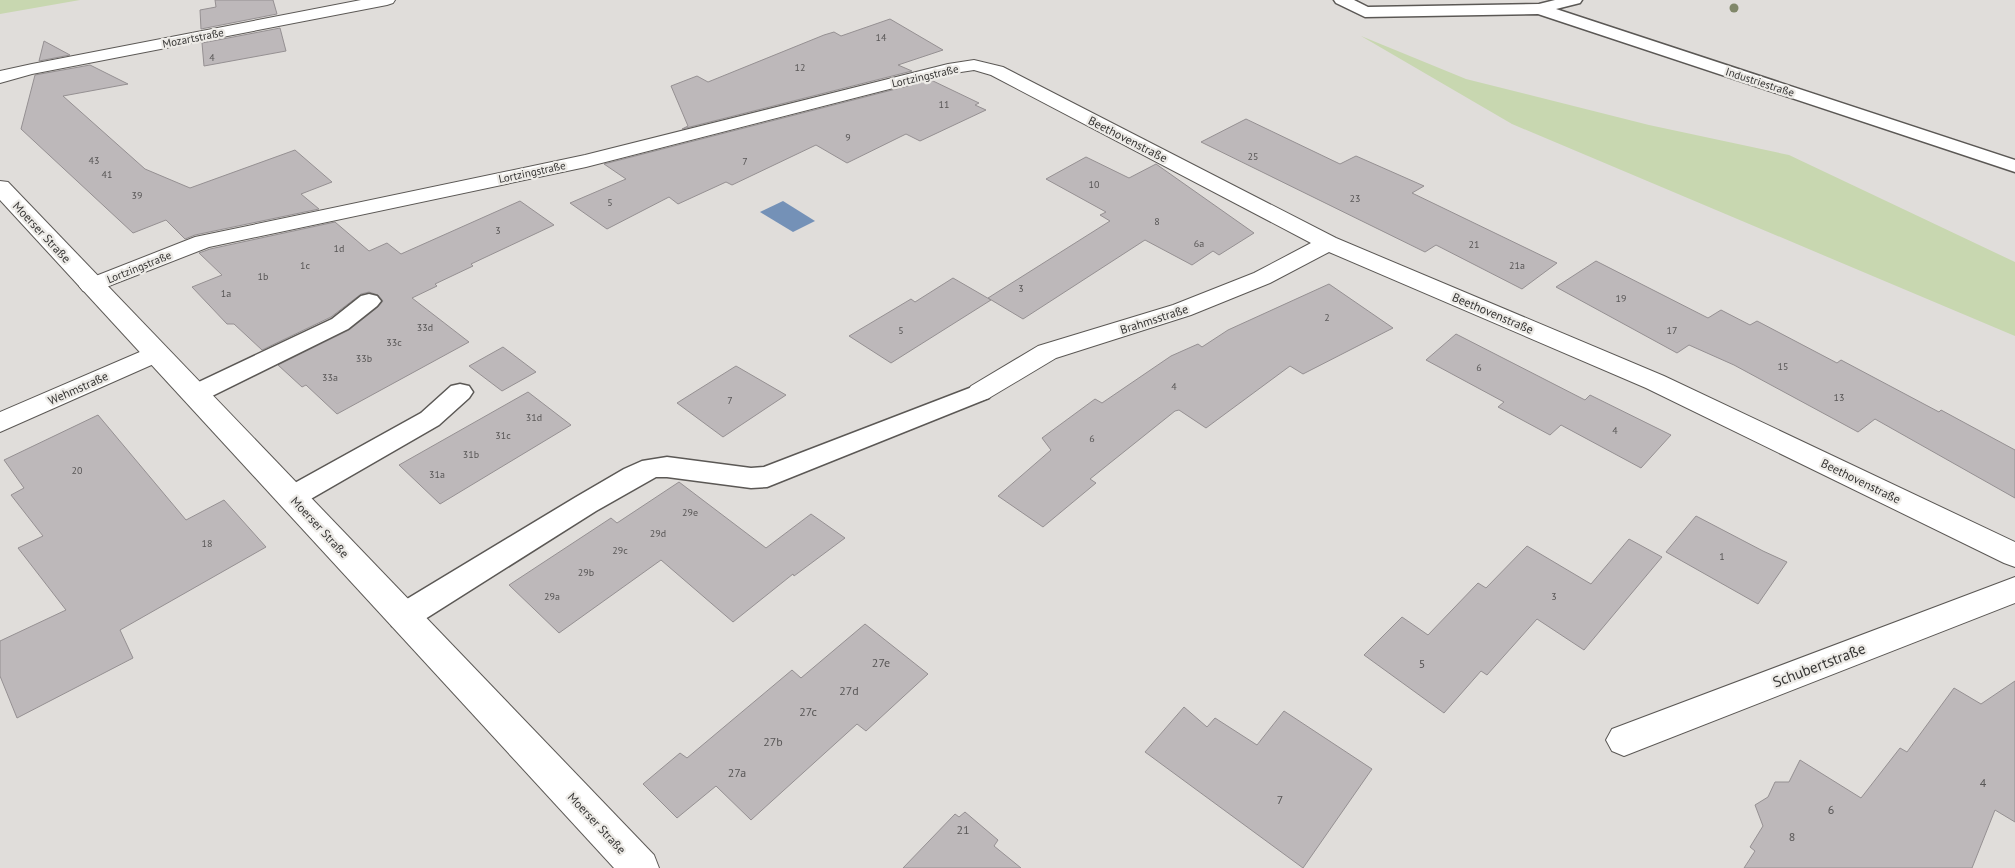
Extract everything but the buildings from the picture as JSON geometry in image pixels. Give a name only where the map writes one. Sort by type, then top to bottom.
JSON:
[{"type":"street","name":"Mozartstraße","points":[[0,78],[32,69],[387,0]]},
{"type":"street","name":"Beethovenstraße","points":[[974,65],[997,71],[1328,243],[1655,382],[2015,555]]},
{"type":"street","name":"Lortzingstraße","points":[[91,286],[203,242],[586,161],[948,69],[974,65]]},
{"type":"street","name":"Moerser Straße","points":[[0,187],[640,868]]},
{"type":"street","name":"Brahmsstraße","points":[[980,392],[1047,352],[1182,310],[1262,278],[1328,243]]},
{"type":"street","name":"Wehmstraße","points":[[0,423],[156,353]]},
{"type":"street","name":"Schubertstraße","points":[[1624,740],[2015,590]]},
{"type":"lane","points":[[1342,0],[1365,12],[1539,10],[1574,0]]},
{"type":"lane","name":"Industriestraße","points":[[1539,10],[2015,166]]},
{"type":"lane","points":[[195,394],[340,324],[369,301]]},
{"type":"lane","points":[[292,497],[430,420],[460,392]]},
{"type":"lane","points":[[403,617],[586,504],[634,476],[652,468],[667,467],[751,478],[767,477],[980,392]]},
{"type":"green space","points":[[0,0],[80,0],[0,14]]},
{"type":"green space","points":[[1361,36],[1466,79],[1649,125],[1789,155],[2015,262],[2015,336],[1512,124]]},
{"type":"water","points":[[783,201],[815,221],[793,232],[760,212]]}]
